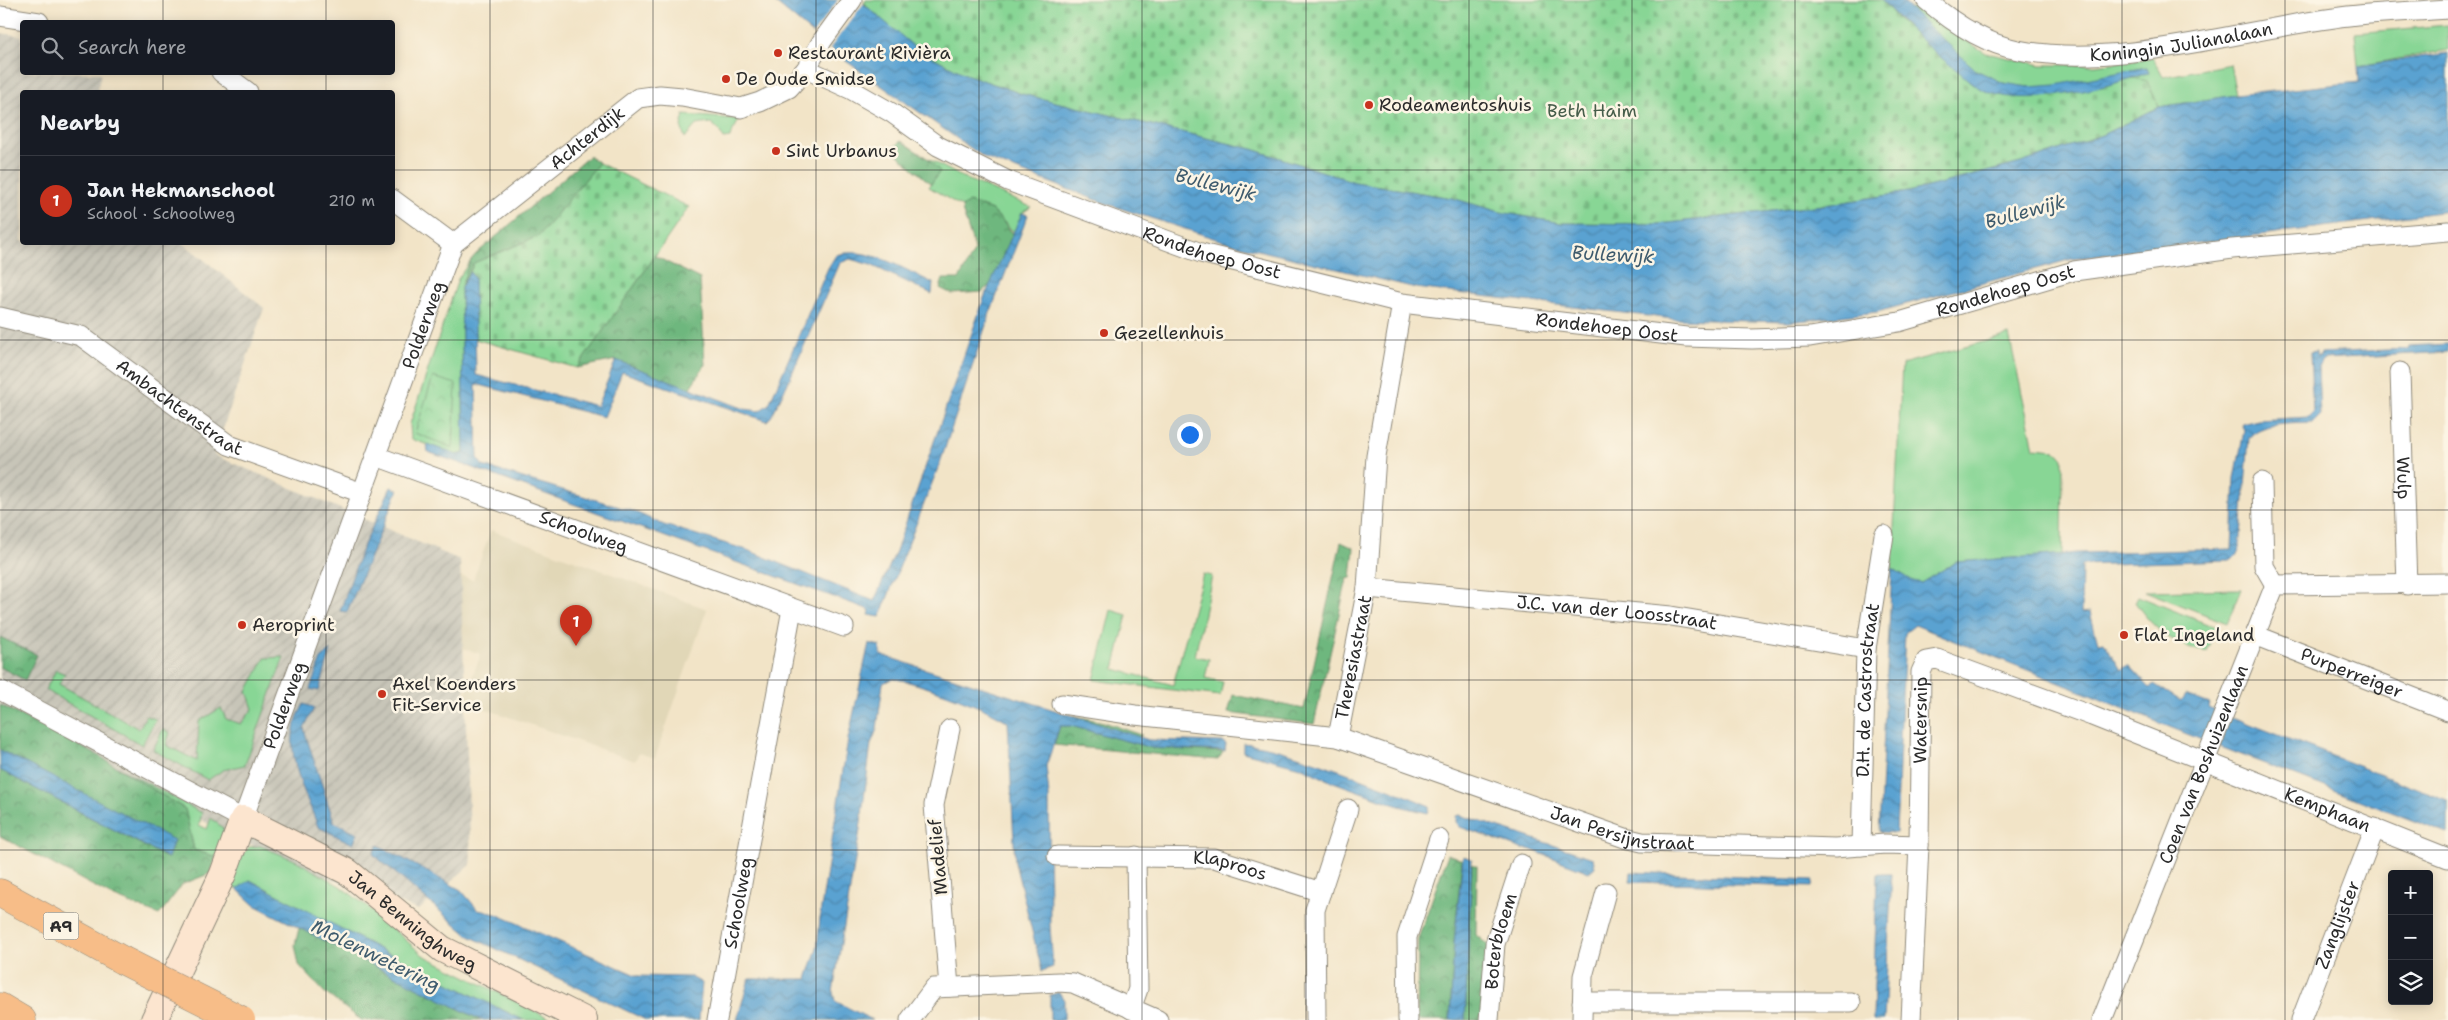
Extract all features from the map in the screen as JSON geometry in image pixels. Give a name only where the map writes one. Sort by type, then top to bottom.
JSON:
[{"type":"highway","name":"A9","points":[[0,893],[122,960],[241,1020]]},
{"type":"highway","points":[[0,1007],[22,1020]]},
{"type":"street","name":"Achterdijk","points":[[453,244],[638,98],[660,95],[682,97],[741,108],[760,102],[789,88],[806,69],[822,41],[852,0]]},
{"type":"street","name":"Koningin Julianalaan","points":[[1926,0],[1959,24],[2016,50],[2071,55],[2138,50],[2335,18],[2448,10]]},
{"type":"street","points":[[0,16],[26,20]]},
{"type":"street","name":"Rondehoep Oost","points":[[806,69],[850,89],[892,113],[938,146],[1008,181],[1201,253],[1402,303],[1686,337],[1752,339],[1810,337],[1898,322],[2074,271],[2232,250],[2448,231]]},
{"type":"street","points":[[224,75],[245,90]]},
{"type":"street","points":[[395,201],[453,244]]},
{"type":"street","name":"Polderweg","points":[[154,1020],[223,874],[453,244]]},
{"type":"street","name":"Theresiastraat","points":[[1062,704],[1338,737],[1368,588],[1376,456],[1402,303]]},
{"type":"street","name":"Ambachtenstraat","points":[[0,317],[81,336],[229,445],[362,493]]},
{"type":"street","name":"Wulp","points":[[2400,372],[2407,585]]},
{"type":"street","name":"Schoolweg","points":[[376,456],[844,627]]},
{"type":"street","points":[[2262,482],[2264,566],[2275,585],[2407,585],[2448,583]]},
{"type":"street","name":"D.H. de Castrostraat","points":[[1861,846],[1866,649],[1884,535]]},
{"type":"street","name":"Coen van Boshuizenlaan","points":[[2102,1020],[2275,585]]},
{"type":"street","name":"J.C. van der Loosstraat","points":[[1368,588],[1671,616],[1866,649]]},
{"type":"street","name":"Schoolweg","points":[[716,1020],[792,609]]},
{"type":"street","name":"Purperreiger","points":[[2255,635],[2448,711]]},
{"type":"street","name":"Watersnip","points":[[1911,1020],[1919,845],[1921,672],[1926,661],[1937,659],[2209,753]]},
{"type":"street","points":[[0,690],[243,819]]},
{"type":"street","name":"Madelief","points":[[949,986],[934,805],[950,729]]},
{"type":"street","name":"Jan Persijnstraat","points":[[1338,737],[1625,838],[1642,842],[1835,848],[1919,845]]},
{"type":"street","name":"Kemphaan","points":[[2209,753],[2375,828],[2448,858]]},
{"type":"street","points":[[1316,1020],[1315,910],[1348,810]]},
{"type":"street","name":"Jan Benninghweg","points":[[243,819],[348,872],[442,949],[584,1020]]},
{"type":"street","name":"Zanglijster","points":[[2301,1020],[2375,828]]},
{"type":"street","points":[[1408,1020],[1408,937],[1439,839]]},
{"type":"street","name":"Klaproos","points":[[1057,856],[1214,858],[1321,892]]},
{"type":"street","points":[[1131,1010],[1138,989],[1136,856]]},
{"type":"street","name":"Boterbloem","points":[[1489,1020],[1494,944],[1522,864]]},
{"type":"street","points":[[1606,892],[1583,976],[1582,1011],[1756,1011],[1851,1002]]},
{"type":"street","points":[[910,1020],[934,988],[1060,982],[1072,983],[1158,1020]]},
{"type":"shaded area","points":[[0,33],[20,36],[20,75],[101,75],[97,90],[20,90],[20,245],[185,245],[264,308],[214,455],[460,560],[471,864],[419,910],[301,868],[216,828],[0,707]]},
{"type":"shaded area","points":[[491,530],[707,609],[655,758],[639,753],[635,761],[463,701],[481,654],[435,639],[458,575],[473,580]]},
{"type":"green space","name":"Beth Haim","points":[[866,0],[1881,0],[1900,21],[1999,95],[2134,78],[2147,81],[2159,107],[2102,135],[2021,163],[1908,192],[1832,204],[1660,224],[1561,223],[1500,212],[1452,198],[1355,182],[1252,149],[1022,94],[965,74],[917,49],[889,28],[864,3]]},
{"type":"green space","points":[[1790,0],[1881,0],[1900,21],[1999,95],[2131,79],[2149,72],[2146,67],[2082,82],[2038,87],[2016,85],[1995,80],[1968,64],[1909,8],[1914,8],[1986,53],[2041,65],[2095,65],[2153,58],[2163,77],[2230,64],[2236,95],[2159,107],[2147,81],[2046,119]]},
{"type":"green space","points":[[2448,25],[2448,50],[2358,66],[2355,33]]},
{"type":"green space","points":[[684,115],[738,119],[730,138],[724,139],[718,129],[711,123],[696,125],[685,138],[681,126]]},
{"type":"green space","points":[[901,141],[927,158],[940,171],[931,184],[891,149]]},
{"type":"green space","points":[[589,156],[599,163],[539,236],[474,263],[461,287],[470,261],[476,254]]},
{"type":"green space","points":[[927,158],[962,177],[1031,207],[1022,213],[1014,232],[992,210],[969,202],[962,207],[929,187],[940,171]]},
{"type":"green space","points":[[599,163],[689,207],[577,368],[475,339],[474,278],[470,272],[474,263],[539,236]]},
{"type":"green space","points":[[969,202],[992,210],[1013,233],[992,283],[982,292],[952,294],[940,288],[943,279],[959,279],[975,250],[962,207]]},
{"type":"green space","points":[[655,256],[700,279],[705,365],[689,389],[616,360],[577,368]]},
{"type":"green space","points":[[470,261],[461,287],[464,453],[457,455],[411,439],[410,424],[458,279]]},
{"type":"green space","points":[[2009,335],[2034,448],[2055,450],[2063,459],[2062,555],[1956,562],[1921,583],[1913,581],[1892,568],[1902,364]]},
{"type":"green space","points":[[433,377],[456,384],[453,448],[415,433]]},
{"type":"green space","points":[[1341,542],[1354,548],[1351,578],[1347,579],[1314,724],[1228,713],[1233,695],[1304,709]]},
{"type":"green space","points":[[1203,574],[1212,576],[1195,656],[1209,659],[1205,678],[1223,682],[1220,696],[1094,680],[1111,610],[1127,615],[1114,669],[1173,685]]},
{"type":"green space","points":[[2241,589],[2227,623],[2145,591]]},
{"type":"green space","points":[[2138,596],[2217,628],[2207,652],[2174,641],[2165,635],[2149,620],[2135,602]]},
{"type":"green space","points":[[0,637],[37,655],[25,680],[0,667]]},
{"type":"green space","points":[[284,657],[245,765],[223,770],[208,780],[153,750],[163,729],[170,733],[166,745],[197,761],[199,721],[221,708],[226,719],[241,724],[253,709],[247,691],[265,658]]},
{"type":"green space","points":[[56,670],[65,674],[59,684],[139,729],[146,716],[156,719],[142,745],[45,690]]},
{"type":"green space","points":[[0,705],[97,755],[185,809],[194,850],[216,857],[211,873],[183,884],[159,915],[112,896],[0,836],[0,770],[167,858],[174,841],[0,750]]},
{"type":"green space","points":[[1056,712],[1104,722],[1142,735],[1138,737]]},
{"type":"green space","points":[[1060,726],[1071,726],[1152,748],[1223,752],[1218,760],[1054,745]]},
{"type":"green space","points":[[117,767],[202,813],[199,825],[207,829],[211,818],[224,829],[224,841],[216,857],[194,850],[185,809]]},
{"type":"green space","points":[[260,846],[297,861],[340,886],[368,907],[423,955],[553,1020],[523,1020],[383,951],[250,880],[237,889],[228,887],[239,859],[249,847]]},
{"type":"green space","points":[[1448,854],[1462,860],[1454,943],[1450,1020],[1417,1020],[1418,939]]},
{"type":"green space","points":[[1472,864],[1477,866],[1476,935],[1489,946],[1484,1020],[1465,1020]]},
{"type":"green space","points":[[299,928],[481,1020],[361,1020],[325,993],[299,965],[295,945]]},
{"type":"water","name":"Bullewijk","points":[[772,0],[859,0],[917,49],[965,74],[1022,94],[1252,149],[1355,182],[1452,198],[1500,212],[1561,223],[1660,224],[1832,204],[1908,192],[2021,163],[2102,135],[2159,107],[2236,95],[2359,82],[2358,66],[2448,53],[2448,211],[2072,259],[1877,312],[1789,322],[1673,319],[1416,288],[1229,243],[1107,204],[985,158],[846,61]]},
{"type":"water","points":[[1881,0],[1901,0],[1976,70],[2004,83],[2028,87],[2056,85],[2147,67],[2149,72],[2111,84],[2065,94],[2041,97],[1998,95],[1975,86],[1909,29]]},
{"type":"water","points":[[1022,213],[1028,215],[990,313],[941,460],[880,617],[869,615],[870,610],[428,452],[427,444],[457,455],[464,453],[461,287],[470,272],[474,278],[476,375],[597,406],[616,360],[745,409],[759,411],[769,404],[828,268],[836,255],[861,253],[886,260],[933,283],[932,294],[871,265],[850,259],[840,263],[787,385],[771,417],[767,421],[622,372],[604,417],[476,384],[478,459],[483,466],[633,511],[664,525],[747,550],[874,601],[896,551],[984,298]]},
{"type":"water","points":[[2448,344],[2448,352],[2323,359],[2318,366],[2320,416],[2313,423],[2269,426],[2254,433],[2249,438],[2240,548],[2236,556],[2230,560],[2082,565],[2081,613],[2090,612],[2098,643],[2104,642],[2121,670],[2128,665],[2150,688],[2154,684],[2181,701],[2185,695],[2210,704],[2209,708],[2448,801],[2448,834],[2197,738],[1915,625],[1905,633],[1896,833],[1879,832],[1892,568],[1913,581],[1921,583],[1956,562],[2079,553],[2232,549],[2235,478],[2244,431],[2241,424],[2258,420],[2308,417],[2313,412],[2310,353],[2316,352],[2316,356],[2320,356],[2321,353],[2408,349],[2409,346]]},
{"type":"water","points":[[391,487],[398,490],[347,612],[340,611],[362,549]]},
{"type":"water","points":[[869,643],[880,646],[881,655],[1149,740],[1223,742],[1226,744],[1225,751],[1152,748],[1071,726],[1060,726],[1046,766],[1049,795],[1050,926],[1053,967],[1042,971],[1015,863],[1008,722],[986,710],[935,690],[894,679],[883,683],[877,729],[871,744],[860,830],[833,992],[835,1001],[872,1020],[737,1020],[749,979],[807,979],[817,948],[821,908],[848,739]]},
{"type":"water","points":[[331,650],[319,691],[310,689],[321,659]]},
{"type":"water","points":[[304,704],[314,708],[304,728],[334,822],[358,833],[353,844],[318,827],[300,779],[293,754],[293,741],[295,723]]},
{"type":"water","points":[[1243,743],[1264,746],[1284,752],[1365,780],[1430,806],[1428,813],[1399,806],[1328,780],[1300,767],[1243,752]]},
{"type":"water","points":[[0,750],[174,840],[168,858],[0,770]]},
{"type":"water","points":[[1460,815],[1593,858],[1595,867],[1589,872],[1529,849],[1522,849],[1460,827],[1456,822],[1456,816]]},
{"type":"water","points":[[378,845],[461,890],[478,910],[496,914],[638,976],[691,977],[702,983],[699,1020],[646,1020],[469,936],[373,854]]},
{"type":"water","points":[[1463,856],[1472,859],[1465,1020],[1450,1020],[1454,943]]},
{"type":"water","points":[[1631,872],[1813,880],[1812,887],[1630,882]]},
{"type":"water","points":[[1877,874],[1892,874],[1884,1020],[1873,1020]]},
{"type":"water","name":"Molenwetering","points":[[250,880],[383,951],[523,1020],[481,1020],[254,905],[237,889]]},
{"type":"water","points":[[1059,992],[1064,1000],[1064,1020],[1050,1020],[1050,995]]},
{"type":"pier","points":[[838,0],[859,0],[864,3],[830,48],[813,34]]},
{"type":"place","name":"Restaurant Rivièra","points":[[778,53]]},
{"type":"place","name":"De Oude Smidse","points":[[726,79]]},
{"type":"place","name":"Rodeamentoshuis","points":[[1369,105]]},
{"type":"place","name":"Sint Urbanus","points":[[776,151]]},
{"type":"place","name":"Gezellenhuis","points":[[1104,333]]},
{"type":"place","name":"Aeroprint","points":[[242,625]]},
{"type":"place","name":"Flat Ingeland","points":[[2124,635]]},
{"type":"place","name":"Jan Hekmanschool","points":[[576,646]]},
{"type":"place","name":"Axel Koenders Fit-Service","points":[[382,694]]}]
